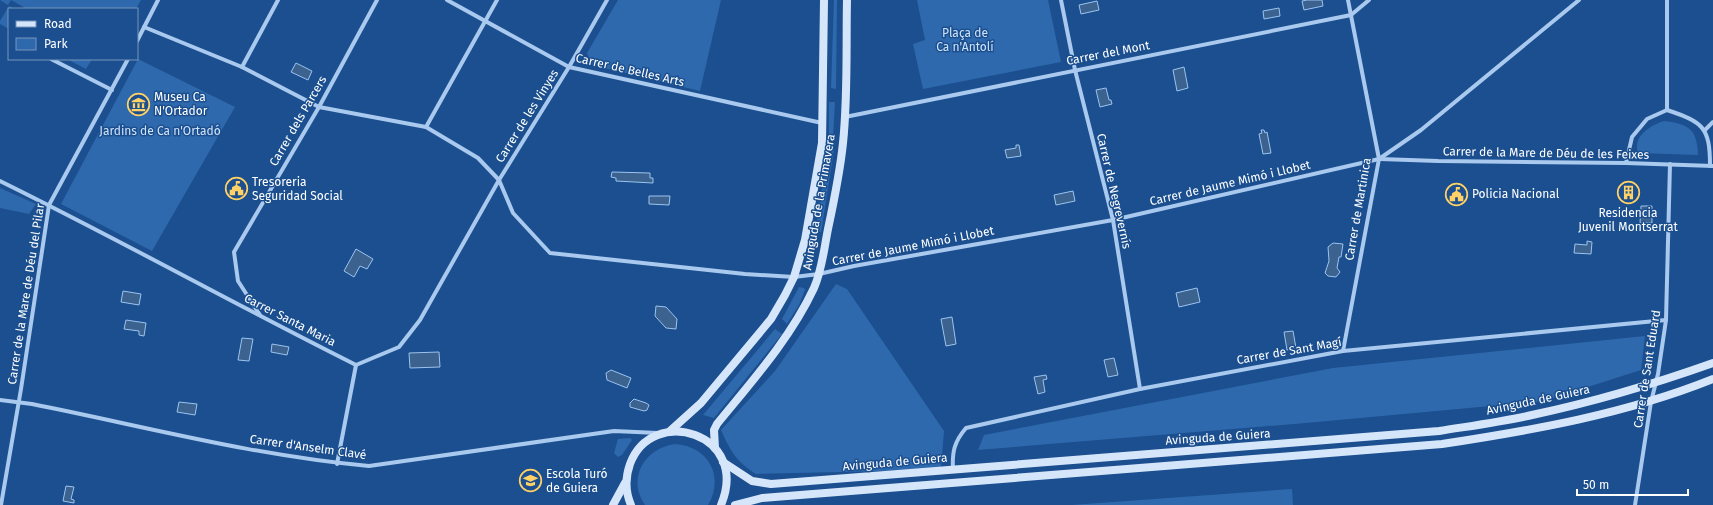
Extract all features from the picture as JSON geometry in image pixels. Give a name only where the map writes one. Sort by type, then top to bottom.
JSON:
[{"type":"main road","name":"Avinguda de la Primavera","points":[[626,481],[632,458],[650,439],[666,432],[697,407],[771,319],[786,295],[794,277],[805,240],[822,143],[824,0]]},
{"type":"main road","name":"Avinguda de la Primavera","points":[[715,448],[714,430],[717,424],[775,353],[805,305],[819,274],[835,198],[843,143],[845,117],[847,0]]},
{"type":"main road","name":"Avinguda de Guiera","points":[[723,462],[752,481],[771,484],[1439,431],[1532,415],[1621,393],[1713,363]]},
{"type":"main road","name":"Avinguda de Guiera","points":[[735,505],[747,501],[770,498],[1442,444],[1570,422],[1651,402],[1713,380]]},
{"type":"main road","points":[[666,432],[680,431],[694,434],[707,440],[715,448],[723,462],[728,479],[726,493],[721,505]]},
{"type":"main road","points":[[613,505],[626,481]]},
{"type":"main road","points":[[626,481],[626,494],[631,505]]},
{"type":"street","points":[[138,39],[158,0]]},
{"type":"street","points":[[242,67],[278,0]]},
{"type":"street","name":"Carrer dels Parcers","points":[[261,316],[238,281],[234,252],[320,107],[377,0]]},
{"type":"street","name":"Carrer de Belles Arts","points":[[447,0],[569,67],[822,123]]},
{"type":"street","points":[[426,127],[498,0]]},
{"type":"street","name":"Carrer de les Vinyes","points":[[499,180],[569,67],[607,0]]},
{"type":"street","name":"Carrer de Negrevernís","points":[[1061,0],[1075,70],[1113,220],[1140,389]]},
{"type":"street","name":"Carrer de Martinica","points":[[1342,351],[1379,159],[1348,0]]},
{"type":"street","name":"Carrer del Mont","points":[[845,117],[1351,15],[1369,0]]},
{"type":"street","name":"Carrer de Jaume Mimó i Llobet","points":[[144,27],[242,67],[320,107],[426,127],[478,158],[499,180],[514,213],[550,253],[745,274],[794,277],[819,274],[854,266],[1113,220],[1379,159],[1421,130],[1579,0]]},
{"type":"street","points":[[1667,0],[1667,110]]},
{"type":"street","points":[[53,60],[112,90]]},
{"type":"street","name":"Carrer de la Mare de Déu del Pilar","points":[[1,505],[19,402],[49,205],[127,60]]},
{"type":"street","points":[[1626,163],[1632,137],[1647,119],[1667,110],[1689,117],[1706,130],[1711,166]]},
{"type":"street","points":[[1706,130],[1713,122]]},
{"type":"street","name":"Carrer de la Mare de Déu de les Feixes","points":[[1379,159],[1626,163],[1711,166]]},
{"type":"street","name":"Carrer de Sant Eduard","points":[[1635,505],[1651,402],[1656,382],[1666,320],[1670,164]]},
{"type":"street","points":[[338,464],[356,364],[399,347],[420,320],[499,180]]},
{"type":"street","name":"Carrer Santa Maria","points":[[0,181],[136,249],[261,316],[356,364]]},
{"type":"street","name":"Carrer de Sant Magí","points":[[953,470],[954,448],[958,437],[966,428],[1140,389],[1342,351],[1666,320]]},
{"type":"street","name":"Carrer d'Anselm Clavé","points":[[0,400],[19,402],[260,451],[338,464],[369,466],[614,431],[666,432]]},
{"type":"green space","points":[[0,0],[11,0],[8,5]]},
{"type":"green space","points":[[11,0],[141,0],[137,8],[25,8]]},
{"type":"green space","points":[[618,0],[721,0],[700,91],[592,65],[587,53]]},
{"type":"green space","points":[[834,0],[837,0],[836,89],[831,88]]},
{"type":"green space","name":"Plaça de Ca n'Antolí","points":[[917,0],[1048,0],[1061,62],[923,89],[913,44],[925,40]]},
{"type":"green space","points":[[9,6],[13,8],[8,8],[8,28],[0,24],[0,21]]},
{"type":"green space","name":"Jardins de Ca n'Ortadó","points":[[138,59],[235,107],[152,251],[61,204]]},
{"type":"green space","points":[[69,60],[91,60],[86,69]]},
{"type":"green space","points":[[829,102],[835,102],[833,138],[829,137]]},
{"type":"green space","points":[[1664,121],[1680,124],[1690,129],[1696,139],[1698,155],[1638,153],[1637,147],[1640,136],[1648,128]]},
{"type":"green space","points":[[828,149],[834,150],[821,232],[815,232]]},
{"type":"green space","points":[[0,188],[36,204],[29,214],[0,208]]},
{"type":"green space","points":[[836,284],[847,289],[944,431],[941,468],[887,471],[756,474],[749,470],[739,460],[728,444],[721,430],[775,371]]},
{"type":"green space","points":[[799,287],[804,288],[805,290],[799,305],[787,324],[782,319]]},
{"type":"green space","points":[[775,329],[782,334],[714,418],[703,415]]},
{"type":"green space","points":[[1645,336],[1641,370],[1544,401],[1306,423],[978,450],[984,435],[1333,368]]},
{"type":"green space","points":[[630,438],[632,440],[622,455],[618,457],[614,453],[618,439]]},
{"type":"green space","points":[[675,444],[687,446],[696,450],[710,464],[714,473],[715,484],[713,494],[708,505],[645,505],[637,485],[638,475],[642,466],[647,458],[655,451]]},
{"type":"green space","points":[[1292,489],[1293,505],[1071,505]]},
{"type":"shaded area","points":[[1322,0],[1323,6],[1304,10],[1302,1]]},
{"type":"shaded area","points":[[1097,1],[1099,10],[1081,14],[1079,5]]},
{"type":"shaded area","points":[[1279,8],[1280,16],[1264,19],[1263,11]]},
{"type":"shaded area","points":[[296,63],[312,71],[308,80],[291,72]]},
{"type":"shaded area","points":[[1184,67],[1188,88],[1177,91],[1173,70]]},
{"type":"shaded area","points":[[1106,88],[1109,100],[1111,100],[1112,104],[1100,107],[1096,90]]},
{"type":"shaded area","points":[[1261,130],[1264,130],[1265,133],[1267,132],[1271,153],[1263,154],[1259,134],[1262,133]]},
{"type":"shaded area","points":[[1016,145],[1019,145],[1021,156],[1007,158],[1005,150],[1016,148]]},
{"type":"shaded area","points":[[612,172],[650,173],[650,178],[653,178],[653,183],[616,181],[616,178],[611,177]]},
{"type":"shaded area","points":[[1073,191],[1075,201],[1056,205],[1054,195]]},
{"type":"shaded area","points":[[649,196],[670,196],[669,205],[649,204]]},
{"type":"shaded area","points":[[1641,206],[1652,206],[1652,223],[1640,223]]},
{"type":"shaded area","points":[[1587,241],[1592,242],[1591,254],[1574,253],[1575,244],[1587,245]]},
{"type":"shaded area","points":[[1333,243],[1343,244],[1341,257],[1339,257],[1337,268],[1340,272],[1336,277],[1328,276],[1325,273],[1329,261],[1328,247]]},
{"type":"shaded area","points":[[356,249],[373,259],[367,269],[360,266],[354,277],[344,271]]},
{"type":"shaded area","points":[[1197,288],[1200,302],[1179,307],[1176,293]]},
{"type":"shaded area","points":[[123,291],[141,294],[139,305],[121,302]]},
{"type":"shaded area","points":[[656,306],[666,307],[677,319],[676,329],[666,328],[655,316]]},
{"type":"shaded area","points":[[952,317],[956,344],[946,346],[941,319]]},
{"type":"shaded area","points":[[126,320],[146,323],[144,336],[139,335],[139,331],[124,329]]},
{"type":"shaded area","points":[[1293,331],[1296,348],[1287,350],[1284,332]]},
{"type":"shaded area","points":[[242,338],[253,339],[249,361],[238,360]]},
{"type":"shaded area","points":[[272,344],[289,347],[287,355],[271,352]]},
{"type":"shaded area","points":[[439,352],[440,367],[410,368],[409,353]]},
{"type":"shaded area","points":[[1114,358],[1118,375],[1108,377],[1104,360]]},
{"type":"shaded area","points":[[611,370],[631,378],[627,388],[607,380],[606,373]]},
{"type":"shaded area","points":[[1046,375],[1047,379],[1043,380],[1045,392],[1038,394],[1034,377]]},
{"type":"shaded area","points":[[634,399],[649,405],[647,410],[644,411],[630,407],[630,403]]},
{"type":"shaded area","points":[[179,402],[197,404],[195,415],[177,412]]},
{"type":"shaded area","points":[[66,486],[74,487],[71,499],[74,500],[74,503],[63,501]]},
{"type":"place","name":"Museu Ca N'Ortador","points":[[138,104]]},
{"type":"place","name":"Tresoreria Seguridad Social","points":[[237,189]]},
{"type":"place","name":"Residencia Juvenil Montserrat","points":[[1628,192]]},
{"type":"place","name":"Policia Nacional","points":[[1457,194]]},
{"type":"place","name":"Escola Turó de Guiera","points":[[531,481]]}]
